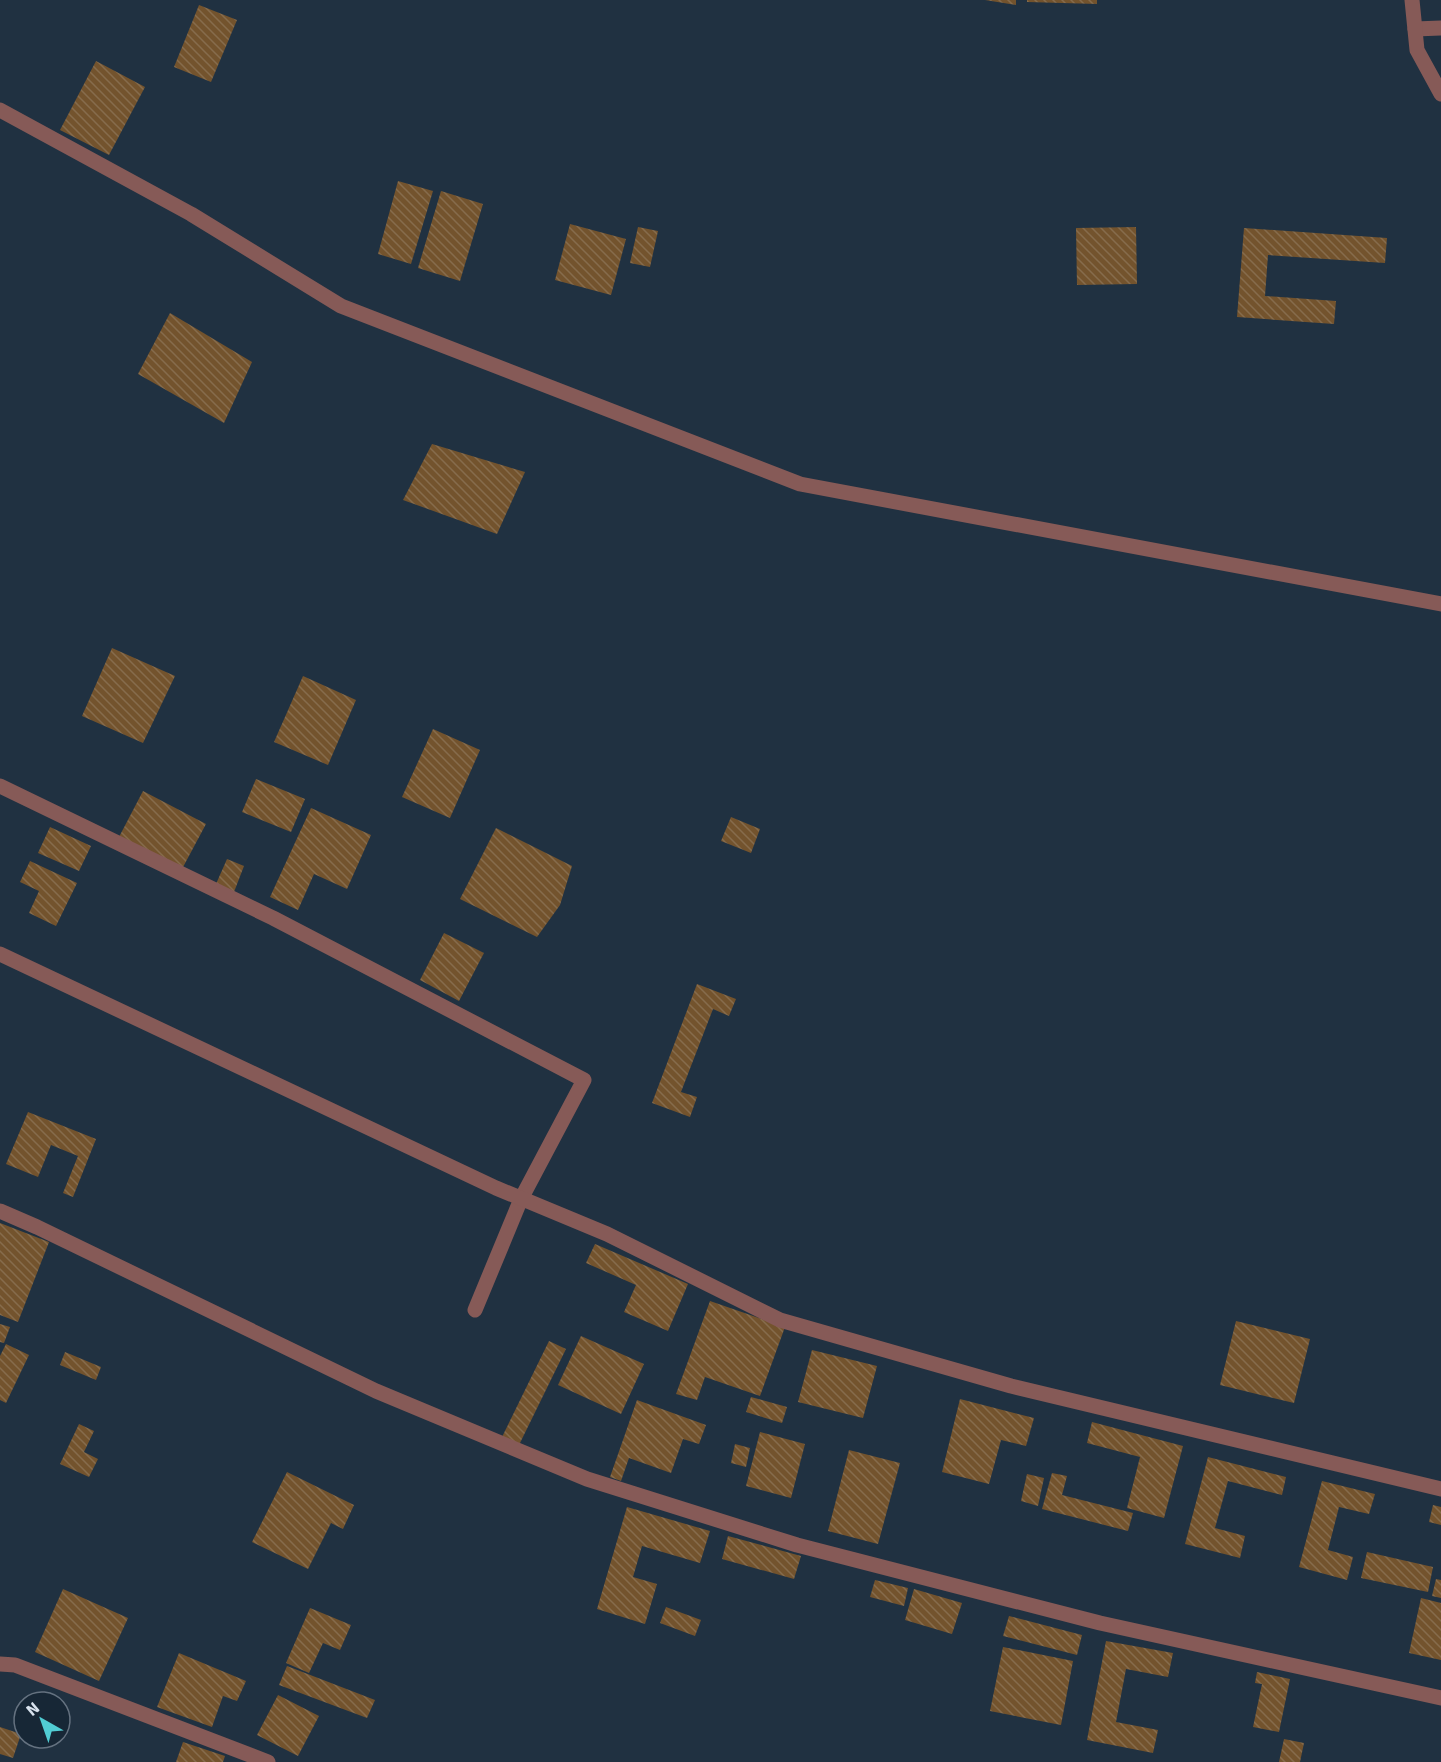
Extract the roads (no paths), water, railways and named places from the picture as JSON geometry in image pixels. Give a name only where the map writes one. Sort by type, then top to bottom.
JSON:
[{"type":"street","points":[[1412,0],[1417,50],[1441,94]]},
{"type":"street","points":[[1415,29],[1441,28]]},
{"type":"street","points":[[0,110],[191,214],[341,306],[800,484],[1441,604]]},
{"type":"street","points":[[0,786],[273,918],[584,1080],[521,1199],[475,1310]]},
{"type":"street","points":[[0,954],[521,1199],[607,1234],[780,1320],[1011,1386],[1441,1489]]},
{"type":"street","points":[[0,1211],[376,1391],[587,1479],[797,1545],[1077,1617],[1441,1698]]},
{"type":"street","points":[[0,1664],[15,1665],[268,1762]]}]
